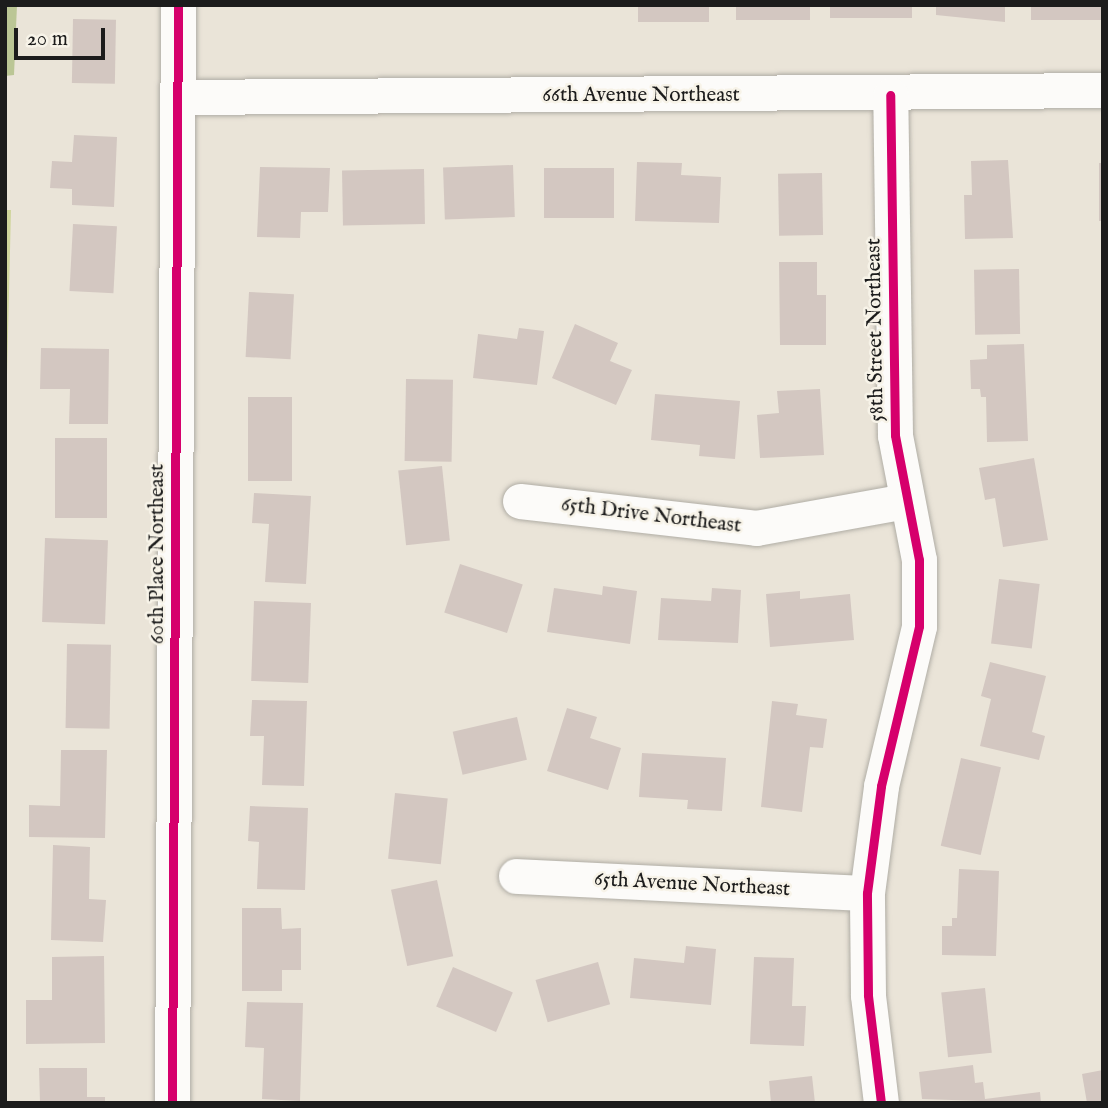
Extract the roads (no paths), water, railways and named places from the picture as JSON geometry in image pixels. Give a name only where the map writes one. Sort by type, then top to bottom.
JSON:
[{"type":"street","name":"60th Place Northeast","points":[[173,1103],[178,5]]},
{"type":"street","name":"66th Avenue Northeast","points":[[179,97],[890,95],[1103,90]]},
{"type":"street","name":"58th Street Northeast","points":[[881,1103],[868,995],[867,893],[881,786],[919,626],[919,560],[895,435],[890,95]]},
{"type":"street","name":"65th Drive Northeast","points":[[520,500],[756,528],[906,501]]},
{"type":"street","name":"65th Avenue Northeast","points":[[516,876],[867,893]]}]
